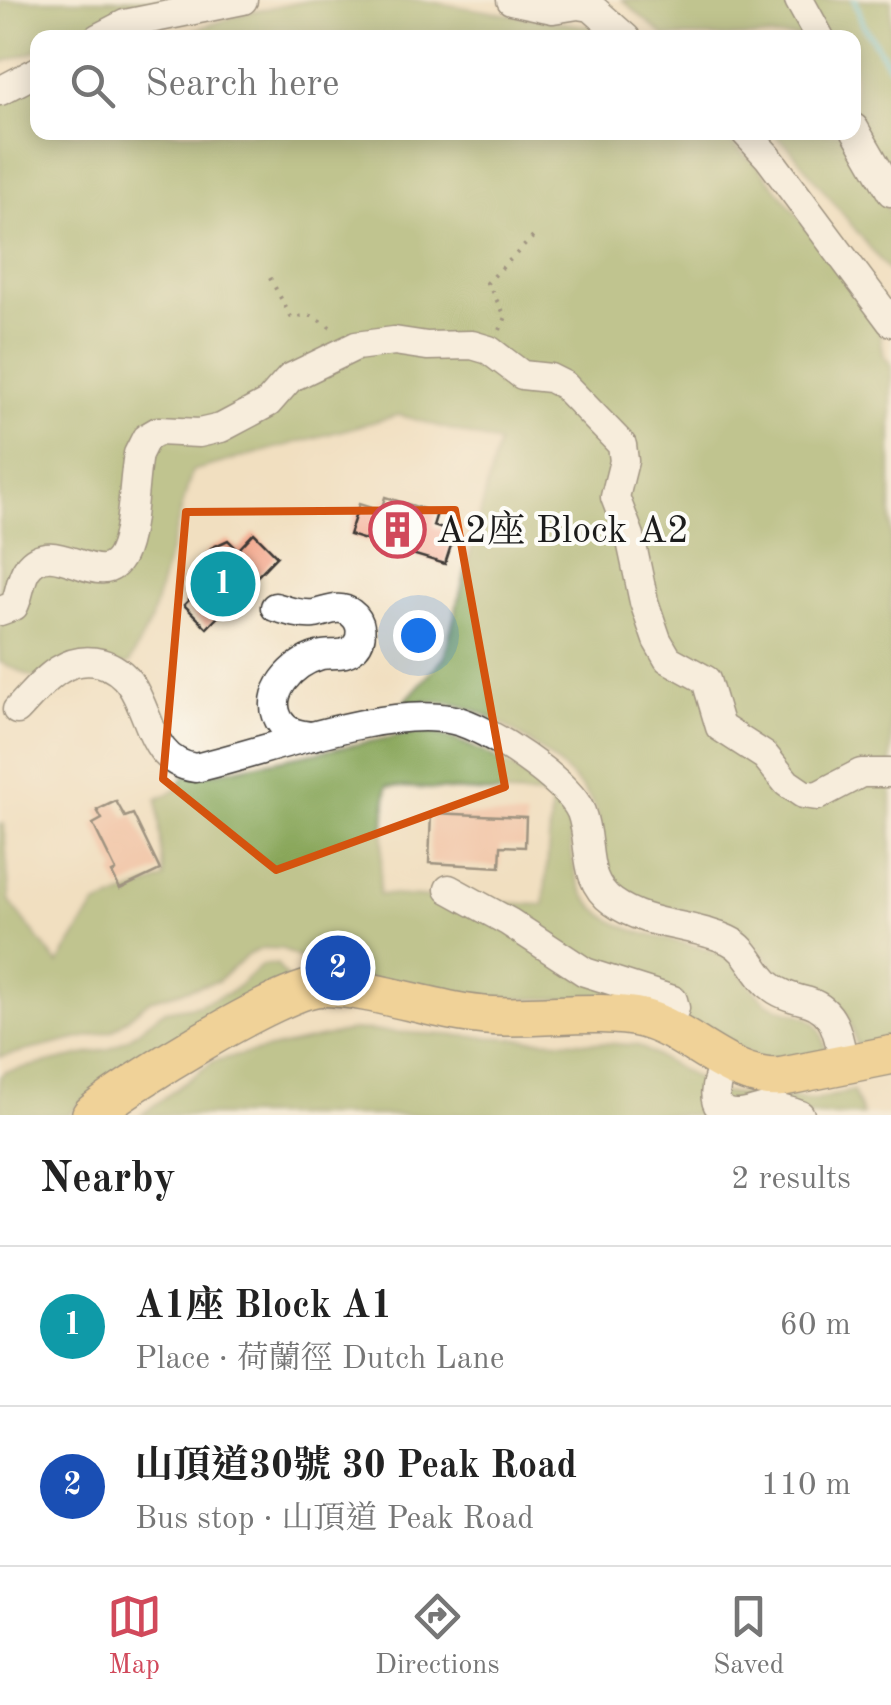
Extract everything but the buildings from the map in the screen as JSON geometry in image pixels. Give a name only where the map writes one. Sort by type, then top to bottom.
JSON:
[{"type":"main road","points":[[91,1115],[123,1090],[268,1006],[313,988],[338,988],[460,1013],[513,1017],[627,1016],[666,1028],[726,1061],[772,1078],[891,1055]]},
{"type":"street","points":[[113,30],[243,0]]},
{"type":"street","points":[[511,0],[553,10],[578,5],[591,7],[617,30]]},
{"type":"street","points":[[799,0],[816,30]]},
{"type":"street","points":[[0,91],[30,75]]},
{"type":"street","points":[[752,140],[891,322]]},
{"type":"street","points":[[861,140],[891,192]]},
{"type":"street","points":[[0,611],[14,606],[25,573],[38,560],[65,558],[98,571],[108,570],[117,562],[125,545],[138,454],[150,436],[165,430],[200,434],[221,428],[268,403],[290,378],[350,348],[394,341],[421,346],[472,345],[499,355],[522,375],[550,378],[564,385],[622,445],[624,460],[614,497],[630,536],[651,624],[668,659],[706,680],[723,730],[765,756],[792,788],[805,796],[820,794],[862,772],[891,773]]},
{"type":"street","points":[[275,607],[294,613],[345,610],[361,626],[355,648],[344,654],[321,654],[300,663],[276,693],[274,710],[282,725],[296,735],[313,736]]},
{"type":"street","points":[[17,710],[64,666],[82,661],[103,664],[133,688],[159,746],[172,761],[195,768],[313,736],[419,716],[458,721],[490,736],[573,798],[582,817],[593,876],[608,898],[653,921],[724,938],[737,945],[775,989],[825,1011],[838,1032],[844,1064]]},
{"type":"street","points":[[449,889],[586,972],[673,1000],[675,1008],[666,1028]]},
{"type":"street","points":[[726,1061],[714,1090],[725,1111],[739,1114],[772,1108],[800,1115]]},
{"type":"path","points":[[499,355],[500,327],[506,317],[487,283],[533,236]]},
{"type":"path","points":[[270,278],[291,317],[312,316],[344,336],[350,348]]},
{"type":"highlighted area","points":[[455,510],[505,787],[276,870],[163,779],[186,512]]},
{"type":"green space","points":[[0,0],[191,0],[99,30],[30,30],[30,53],[0,63]]},
{"type":"green space","points":[[312,0],[418,0],[603,30],[195,30],[245,13]]},
{"type":"green space","points":[[622,0],[790,0],[805,30],[657,30]]},
{"type":"green space","points":[[806,0],[891,0],[891,180],[861,131],[861,30],[822,30]]},
{"type":"green space","points":[[30,84],[30,140],[728,140],[759,167],[877,314],[884,356],[891,365],[891,1038],[856,1045],[851,1024],[836,1001],[780,973],[740,930],[718,920],[644,901],[618,885],[607,870],[597,814],[590,800],[562,768],[524,738],[463,706],[404,702],[444,658],[498,443],[399,415],[192,471],[151,620],[129,664],[34,678],[0,662],[0,94]]},
{"type":"green space","points":[[781,140],[844,140],[891,214],[891,274]]},
{"type":"green space","points":[[433,733],[490,755],[531,780],[550,797],[387,786],[379,894],[451,899],[582,979],[667,1006],[666,1011],[628,1000],[463,998],[325,971],[282,949],[263,948],[249,954],[218,981],[150,1000],[112,1031],[0,1057],[0,824],[4,824],[10,902],[58,964],[95,906],[164,879],[157,799],[176,790],[185,775],[208,774],[408,734]]},
{"type":"green space","points":[[552,799],[568,824],[578,881],[600,911],[631,929],[726,957],[766,1002],[815,1023],[826,1052],[761,1060],[680,1017],[684,1001],[671,990],[590,965],[489,902],[544,905]]},
{"type":"green space","points":[[277,964],[288,979],[83,1101],[69,1115],[0,1115],[0,1076],[5,1072],[109,1049],[163,1011],[198,1005],[231,992],[262,965]]},
{"type":"green space","points":[[354,1030],[637,1045],[722,1093],[815,1100],[853,1091],[863,1115],[141,1115],[214,1061]]},
{"type":"waterway","points":[[855,0],[863,24],[891,69]]},
{"type":"place","name":"A2座 Block A2","points":[[397,529]]},
{"type":"place","name":"A1座 Block A1","points":[[223,584]]},
{"type":"place","name":"山頂道30號 30 Peak Road","points":[[338,968]]}]
